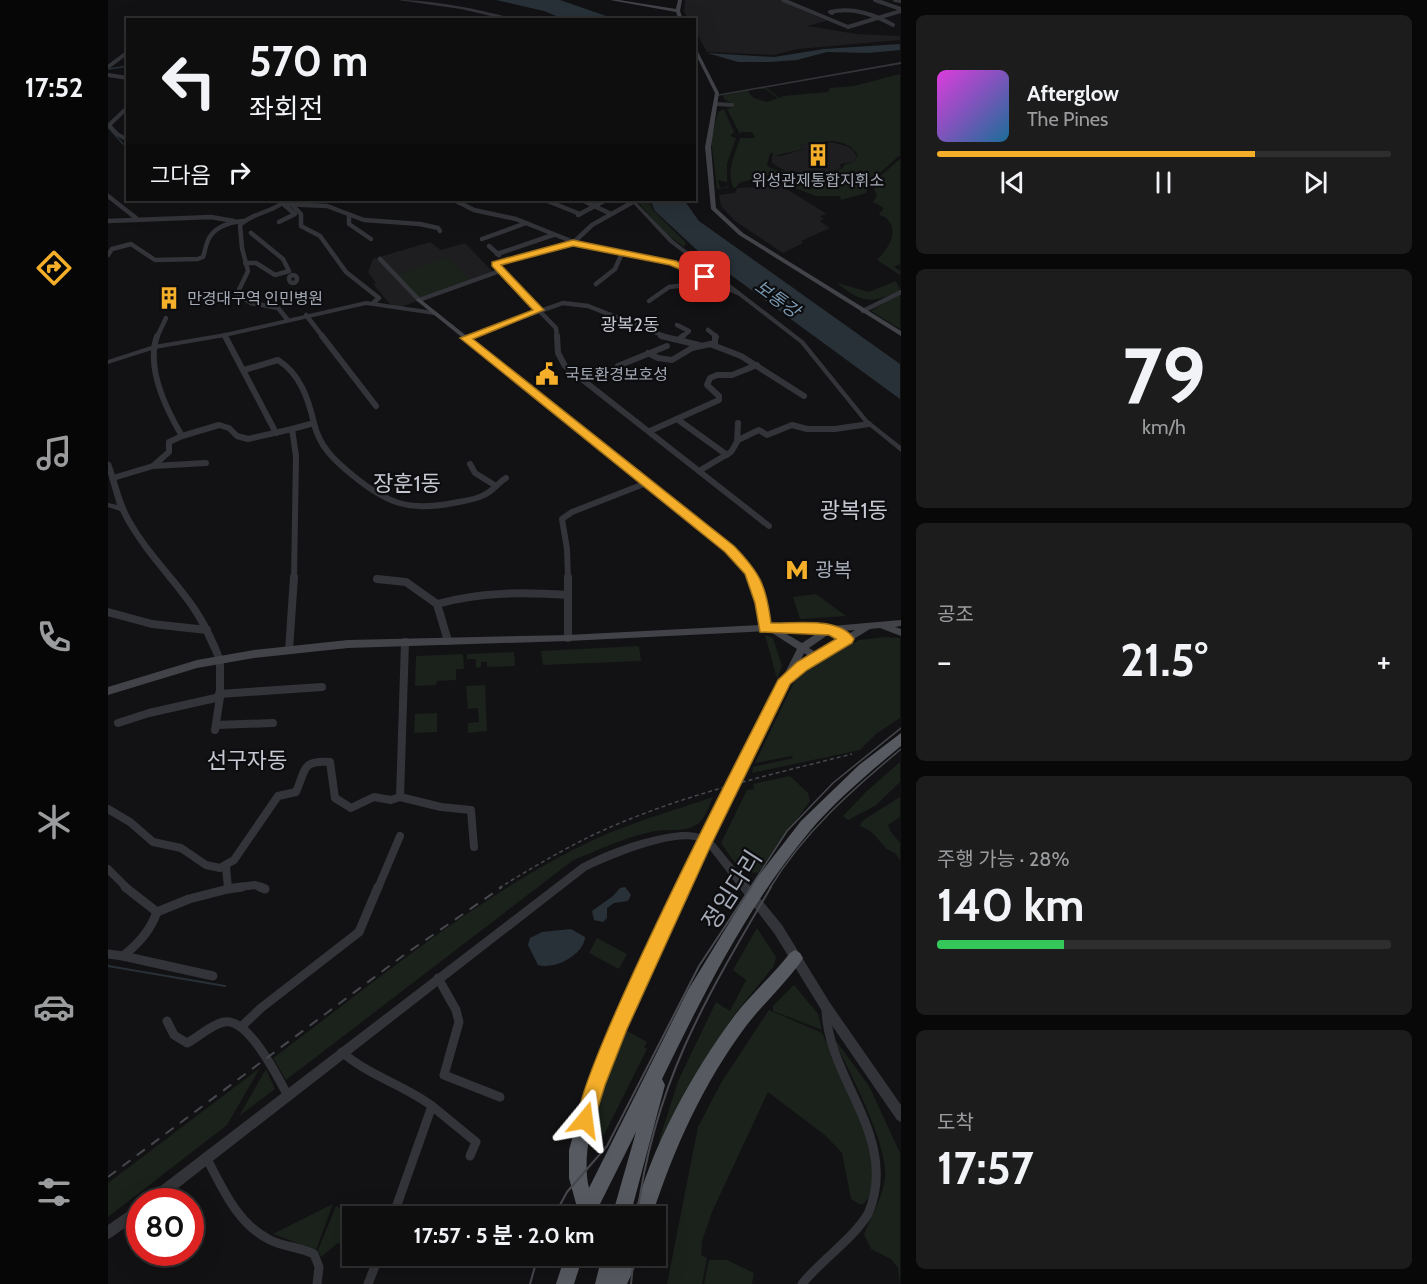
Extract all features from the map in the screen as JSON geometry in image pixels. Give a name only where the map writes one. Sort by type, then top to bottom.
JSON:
[{"type":"highway","name":"정임다리","points":[[666,1055],[708,971],[761,884],[806,825],[900,738]]},
{"type":"highway","points":[[584,1206],[578,1179],[578,1150],[595,1085],[620,1024],[706,840]]},
{"type":"highway","points":[[647,1206],[662,1164],[695,1092],[742,1019],[795,958]]},
{"type":"highway","points":[[590,1206],[666,1055]]},
{"type":"highway","points":[[624,1206],[666,1055]]},
{"type":"highway","points":[[566,1284],[571,1266]]},
{"type":"highway","points":[[604,1284],[608,1266]]},
{"type":"highway","points":[[617,1284],[626,1266]]},
{"type":"main road","points":[[612,0],[678,11]]},
{"type":"main road","points":[[680,0],[678,11],[680,18]]},
{"type":"main road","points":[[696,49],[717,95],[708,140],[713,208],[741,234],[900,334]]},
{"type":"main road","points":[[419,300],[649,482],[729,549],[751,572],[768,628],[817,657]]},
{"type":"main road","points":[[108,691],[164,673],[220,660],[348,644],[568,638],[768,628],[832,629],[900,623]]},
{"type":"main road","points":[[785,680],[817,657],[875,625],[900,633]]},
{"type":"main road","points":[[832,629],[847,639]]},
{"type":"main road","points":[[706,840],[802,648],[832,629]]},
{"type":"street","points":[[400,0],[461,8],[507,18]]},
{"type":"street","points":[[783,0],[854,31]]},
{"type":"street","points":[[875,0],[900,10]]},
{"type":"street","points":[[881,2],[888,0]]},
{"type":"street","points":[[895,0],[900,1]]},
{"type":"street","points":[[832,13],[830,12],[841,8],[850,12],[861,10],[893,25]]},
{"type":"street","points":[[850,28],[900,10]]},
{"type":"street","points":[[108,67],[126,54]]},
{"type":"street","points":[[717,95],[900,63]]},
{"type":"street","points":[[108,75],[126,78]]},
{"type":"street","points":[[716,104],[732,105]]},
{"type":"street","points":[[126,109],[109,125],[117,134],[126,138]]},
{"type":"street","points":[[108,196],[136,219]]},
{"type":"street","points":[[456,201],[474,210],[526,223],[573,243],[673,263],[740,294]]},
{"type":"street","points":[[547,201],[578,215],[604,201]]},
{"type":"street","points":[[584,201],[611,214]]},
{"type":"street","points":[[769,526],[565,366],[558,353],[556,328],[495,264],[573,243],[592,225],[632,201],[671,241],[802,342],[869,424],[900,450]]},
{"type":"street","points":[[279,222],[295,214],[285,202]]},
{"type":"street","points":[[287,319],[282,309],[277,306],[250,305],[239,297],[237,291],[248,271],[240,225],[255,213],[285,202],[301,213],[302,226],[320,236],[346,272],[379,298],[373,303]]},
{"type":"street","points":[[293,206],[325,206],[341,210],[349,216],[386,223],[398,221],[423,224],[438,228],[440,231]]},
{"type":"street","points":[[349,216],[349,224],[371,239]]},
{"type":"street","points":[[108,221],[211,217],[243,221]]},
{"type":"street","points":[[108,255],[110,248],[131,244],[156,260],[198,259],[203,257],[210,236],[234,221]]},
{"type":"street","points":[[482,239],[526,223]]},
{"type":"street","points":[[245,263],[256,263],[273,276],[287,275],[289,268],[283,259],[251,232]]},
{"type":"street","points":[[497,254],[553,235]]},
{"type":"street","points":[[489,246],[505,261]]},
{"type":"street","points":[[596,284],[615,269],[622,253]]},
{"type":"street","points":[[380,259],[419,300],[500,271]]},
{"type":"street","points":[[696,273],[707,269]]},
{"type":"street","points":[[649,301],[669,287],[686,285],[705,277]]},
{"type":"street","points":[[863,311],[900,292]]},
{"type":"street","points":[[108,362],[154,346],[225,335],[287,319],[373,303],[434,313]]},
{"type":"street","points":[[465,338],[558,303],[581,304],[662,336],[699,345],[711,344],[729,350],[757,365],[804,396]]},
{"type":"street","points":[[306,315],[376,406]]},
{"type":"street","points":[[166,318],[154,346],[163,393],[173,422],[182,436]]},
{"type":"street","points":[[677,325],[689,331],[678,340]]},
{"type":"street","points":[[708,330],[717,337],[715,343],[711,344]]},
{"type":"street","points":[[225,335],[276,433]]},
{"type":"street","points":[[648,353],[666,362],[699,345]]},
{"type":"street","points":[[618,366],[667,346]]},
{"type":"street","points":[[244,370],[270,362],[282,362],[295,375],[306,395],[318,439],[328,455],[367,488],[394,504],[413,508],[442,505],[485,495],[506,477]]},
{"type":"street","points":[[650,431],[719,400],[719,396],[707,385],[710,378],[717,375],[732,375],[757,365]]},
{"type":"street","points":[[677,418],[727,456]]},
{"type":"street","points":[[153,466],[169,452],[169,442],[219,425],[229,428],[241,438],[276,433],[314,423]]},
{"type":"street","points":[[699,471],[733,451],[738,440],[736,428],[738,423]]},
{"type":"street","points":[[738,440],[759,430],[767,435],[792,425],[807,429],[836,429],[869,424]]},
{"type":"street","points":[[289,650],[296,546],[296,456],[292,429]]},
{"type":"street","points":[[113,478],[153,466],[206,463]]},
{"type":"street","points":[[108,464],[123,510],[151,554],[197,610],[220,660],[216,727],[273,723]]},
{"type":"street","points":[[470,464],[475,472],[496,486]]},
{"type":"street","points":[[568,638],[565,614],[568,556],[562,519],[572,512],[649,482]]},
{"type":"street","points":[[108,504],[120,499]]},
{"type":"street","points":[[108,504],[123,510]]},
{"type":"street","points":[[377,579],[406,582],[437,604],[448,641]]},
{"type":"street","points":[[437,604],[457,598],[525,592],[567,595]]},
{"type":"street","points":[[108,612],[152,624],[207,630]]},
{"type":"street","points":[[400,797],[405,642]]},
{"type":"street","points":[[118,723],[219,695],[322,687]]},
{"type":"street","points":[[108,810],[130,822],[153,842],[181,848],[210,867],[226,867],[234,860],[278,796],[296,792],[302,781],[305,767],[314,761],[330,762],[333,792],[339,802],[346,806],[357,808],[374,797],[391,800],[400,797],[441,807],[471,810],[474,847]]},
{"type":"street","points":[[242,1026],[261,1008],[359,932],[400,836]]},
{"type":"street","points":[[167,1188],[564,881],[606,855],[627,848],[693,836],[706,840],[755,900],[900,1116]]},
{"type":"street","points":[[226,867],[228,889]]},
{"type":"street","points":[[108,869],[121,884],[157,912]]},
{"type":"street","points":[[123,956],[148,934],[157,912],[189,899],[228,889],[255,885],[265,889]]},
{"type":"street","points":[[108,954],[213,976]]},
{"type":"street","points":[[438,978],[456,1010],[459,1022],[444,1075],[500,1097]]},
{"type":"street","points":[[802,1284],[809,1273],[863,1220],[872,1206],[882,1171],[864,1109],[830,1034],[825,1018],[826,1007]]},
{"type":"street","points":[[167,1021],[174,1035],[187,1043],[228,1020],[242,1026],[266,1058],[287,1094]]},
{"type":"street","points":[[342,1052],[359,1068],[422,1097],[476,1142],[470,1156]]},
{"type":"street","points":[[397,1206],[432,1106]]},
{"type":"street","points":[[206,1157],[245,1223],[260,1235],[279,1244],[314,1254],[319,1266],[317,1284]]},
{"type":"street","points":[[108,1233],[126,1220]]},
{"type":"street","points":[[368,1284],[375,1266]]},
{"type":"shaded area","points":[[685,0],[779,0],[827,21],[807,26],[857,34],[900,36],[900,40],[798,49],[773,55],[707,52],[696,33],[696,18],[688,18],[684,11]]},
{"type":"shaded area","points":[[900,74],[900,155],[872,180],[866,193],[841,200],[840,196],[816,196],[787,185],[811,180],[810,178],[843,168],[858,156],[847,145],[830,141],[811,142],[799,146],[804,149],[773,156],[773,153],[770,153],[767,166],[776,170],[797,173],[801,175],[799,178],[780,184],[776,173],[739,183],[736,188],[733,187],[730,175],[740,138],[755,138],[752,132],[741,132],[740,134],[727,109],[733,107],[731,102],[725,102],[728,101],[723,95],[751,90],[748,92],[754,98],[767,102],[778,98],[765,89],[754,89],[765,87],[780,98],[828,92],[830,88],[854,86]]},
{"type":"shaded area","points":[[724,109],[734,132],[730,136],[736,138],[727,164],[727,182],[718,180],[720,188],[727,187],[727,185],[729,188],[717,189],[711,139],[718,112]]},
{"type":"shaded area","name":"위성관제통합지휘소","points":[[811,142],[816,145],[830,142],[847,146],[857,157],[852,162],[840,164],[841,168],[810,178],[811,180],[786,185],[785,188],[827,214],[820,216],[824,219],[820,221],[830,228],[801,241],[803,243],[783,253],[735,221],[721,206],[719,195],[735,193],[737,188],[767,187],[799,178],[801,175],[795,171],[787,172],[772,163],[772,156],[781,156],[804,149],[799,146]]},
{"type":"shaded area","points":[[900,159],[900,264],[894,267],[900,271],[900,275],[877,260],[891,240],[892,229],[886,218],[879,214],[884,208],[873,202],[877,196],[874,189],[878,184],[876,180]]},
{"type":"shaded area","points":[[637,201],[649,201],[654,211],[686,243],[684,247],[664,232]]},
{"type":"shaded area","points":[[430,242],[441,250],[465,243],[493,272],[401,307],[390,304],[373,284],[376,283],[368,272],[373,259]]},
{"type":"shaded area","points":[[446,257],[470,279],[419,298],[398,275]]},
{"type":"shaded area","points":[[896,281],[900,290],[882,298],[868,300],[854,295],[837,283],[869,292]]},
{"type":"shaded area","points":[[900,293],[900,329],[871,311]]},
{"type":"shaded area","points":[[816,594],[846,616],[800,619],[793,597]]},
{"type":"shaded area","points":[[765,635],[773,638],[782,666],[777,679]]},
{"type":"shaded area","points":[[900,638],[900,718],[876,734],[860,750],[752,773],[753,767],[793,758],[792,756],[755,763],[794,682],[805,670],[859,640]]},
{"type":"shaded area","points":[[639,646],[641,661],[543,665],[541,651]]},
{"type":"shaded area","points":[[514,652],[515,666],[487,667],[487,662],[481,662],[481,667],[476,668],[476,659],[467,659],[467,654]]},
{"type":"shaded area","points":[[463,654],[464,669],[456,669],[456,680],[437,681],[436,685],[415,686],[416,656]]},
{"type":"shaded area","points":[[485,685],[487,731],[468,733],[468,723],[479,722],[478,708],[468,709],[466,686]]},
{"type":"shaded area","points":[[437,713],[437,732],[414,733],[415,714]]},
{"type":"shaded area","points":[[900,762],[900,782],[875,806],[848,820],[843,816],[867,791]]},
{"type":"shaded area","points":[[790,776],[808,793],[810,801],[758,873],[745,870],[736,864],[721,843],[747,790],[754,789],[753,784]]},
{"type":"shaded area","points":[[713,797],[702,820],[696,825],[680,830],[656,831],[641,835],[572,861],[286,1080],[273,1058],[394,966],[478,906],[564,854],[609,833]]},
{"type":"shaded area","points":[[900,797],[900,817],[888,825],[900,843],[900,861],[896,854],[885,848],[869,830],[860,826],[862,821]]},
{"type":"shaded area","points":[[757,928],[776,957],[774,966],[734,1015],[699,1069],[661,1147],[659,1141],[678,1081],[716,1002],[730,1011],[746,980],[733,970]]},
{"type":"shaded area","points":[[597,938],[627,954],[619,969],[589,953]]},
{"type":"shaded area","points":[[794,985],[818,1014],[822,1030],[773,1011],[773,1006]]},
{"type":"shaded area","points":[[769,1010],[822,1033],[861,1120],[869,1145],[873,1169],[872,1189],[863,1204],[851,1199],[842,1153],[826,1136],[768,1092],[712,1212],[702,1241],[701,1255],[707,1258],[702,1284],[667,1284],[698,1127],[721,1083]]},
{"type":"shaded area","points":[[627,1031],[647,1042],[644,1047],[647,1049],[604,1135],[589,1126]]},
{"type":"shaded area","points":[[835,1042],[869,1086],[900,1153],[900,1284],[898,1268],[891,1259],[871,1249],[864,1234],[882,1192],[885,1177],[884,1163],[881,1146],[867,1109]]},
{"type":"shaded area","points":[[260,1068],[227,1125],[146,1188],[126,1188],[126,1203],[108,1217],[108,1183]]},
{"type":"shaded area","points":[[266,1069],[275,1089],[239,1116]]},
{"type":"shaded area","points":[[333,1204],[316,1250],[273,1234]]},
{"type":"shaded area","points":[[336,1206],[342,1209],[342,1244],[338,1243],[321,1257],[318,1250]]},
{"type":"shaded area","points":[[709,1260],[727,1260],[754,1273],[752,1284],[704,1284]]},
{"type":"water","points":[[496,0],[560,0],[612,18],[561,18],[544,11]]},
{"type":"water","points":[[900,44],[900,50],[868,53],[827,52],[797,60],[770,62],[738,62],[707,53],[774,57],[824,49]]},
{"type":"water","name":"보통강","points":[[650,201],[685,201],[699,221],[900,364],[900,399],[698,251],[655,211]]},
{"type":"water","points":[[625,887],[631,895],[628,901],[614,903],[607,908],[607,918],[603,922],[594,920],[592,911],[620,888]]},
{"type":"water","points":[[571,929],[585,937],[579,950],[560,963],[538,965],[528,945],[530,938],[542,932]]},
{"type":"waterway","points":[[109,69],[126,66]]},
{"type":"waterway","points":[[108,127],[123,144]]},
{"type":"waterway","points":[[108,966],[225,986]]},
{"type":"tram line","points":[[750,888],[787,831],[833,783],[901,728]]},
{"type":"tram line","points":[[770,888],[783,868],[829,813],[901,749]]},
{"type":"tram line","points":[[559,1206],[567,1192],[607,1146],[699,966],[751,887]]},
{"type":"tram line","points":[[639,1206],[645,1169],[669,1083],[704,1006],[771,887]]},
{"type":"tram line","points":[[530,1284],[535,1266]]},
{"type":"tram line","points":[[631,1284],[633,1266]]},
{"type":"railway","points":[[499,888],[583,840],[626,821],[722,788],[852,754]]},
{"type":"railway","points":[[108,1177],[404,955],[502,887]]},
{"type":"place","name":"위성관제통합지휘소","points":[[818,155]]},
{"type":"place","name":"만경대구역 인민병원","points":[[169,298]]},
{"type":"place","name":"국토환경보호성","points":[[547,374]]},
{"type":"place","name":"광복","points":[[797,570]]},
{"type":"district","name":"광복2동","points":[[630,325]]},
{"type":"district","name":"장훈1동","points":[[407,483]]},
{"type":"district","name":"광복1동","points":[[854,510]]},
{"type":"district","name":"선구자동","points":[[247,760]]},
{"type":"route","points":[[585,1120],[595,1085],[620,1024],[706,840],[785,680],[802,666],[847,639],[832,629],[765,628],[762,603],[751,572],[729,549],[649,482],[465,338],[539,310],[495,264],[573,243],[673,263],[705,277]]}]
